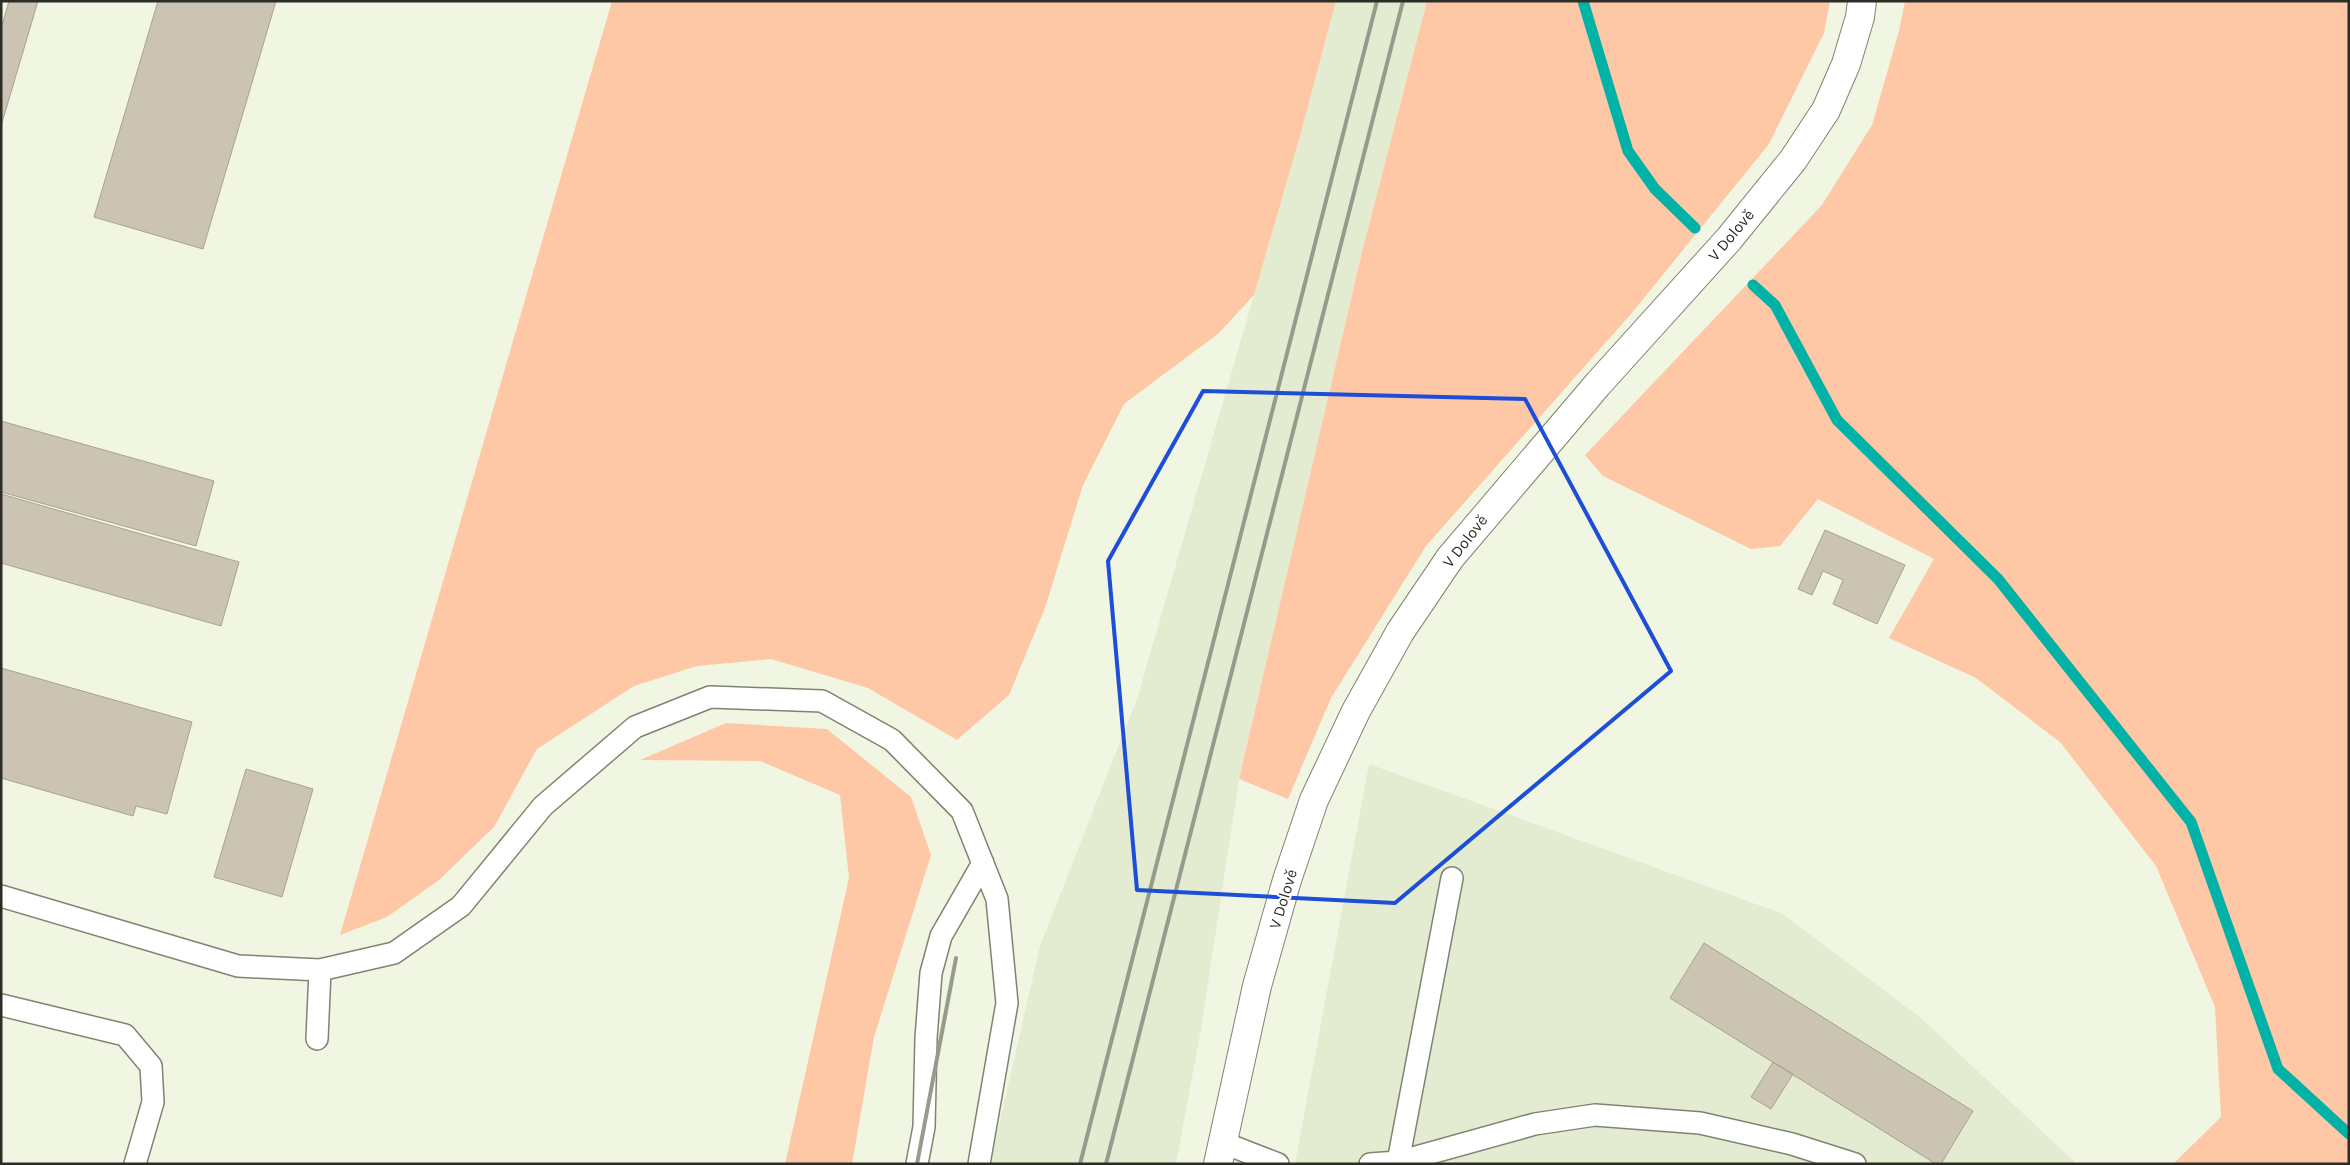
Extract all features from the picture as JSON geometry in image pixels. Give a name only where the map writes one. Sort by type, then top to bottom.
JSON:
[{"type":"street","name":"V Dolově","points":[[1221,1153],[1257,986],[1311,809],[1356,712],[1391,648],[1450,558],[1480,521],[1598,384],[1729,239],[1792,160],[1826,110],[1846,64],[1860,17],[1862,1]]},
{"type":"lane","points":[[1,896],[238,966],[320,970],[394,953],[461,906],[543,806],[635,727],[710,697],[822,701],[892,740],[962,811],[997,899],[1007,1003],[979,1164]]},
{"type":"lane","points":[[917,1164],[924,1127],[926,1038],[931,972],[941,936],[983,863]]},
{"type":"lane","points":[[1398,1162],[1452,878]]},
{"type":"lane","points":[[317,1040],[320,970]]},
{"type":"lane","points":[[1,1005],[125,1035],[151,1066],[153,1102],[135,1164]]},
{"type":"lane","points":[[1370,1164],[1398,1162],[1535,1124],[1595,1115],[1700,1123],[1792,1144],[1855,1164]]},
{"type":"lane","points":[[1221,1153],[1278,1164]]},
{"type":"highlighted area","points":[[1203,391],[1525,399],[1671,671],[1395,903],[1137,890],[1108,561]]},
{"type":"shaded area","points":[[612,1],[1336,1],[1300,136],[1254,295],[1219,333],[1124,404],[1083,485],[1045,608],[1009,695],[957,740],[868,688],[771,659],[697,666],[634,686],[537,749],[494,827],[439,880],[387,917],[340,935]]},
{"type":"shaded area","points":[[1336,1],[1427,1],[1362,252],[1239,779],[1201,1029],[1176,1164],[990,1164],[1040,946],[1137,699],[1300,136]]},
{"type":"shaded area","points":[[1427,1],[1830,1],[1824,33],[1769,144],[1631,314],[1426,546],[1331,698],[1288,799],[1239,779],[1362,252]]},
{"type":"shaded area","points":[[1905,1],[2349,1],[2349,1164],[2173,1164],[2221,1117],[2215,1007],[2156,866],[2060,742],[1976,678],[1889,638],[1934,559],[1818,499],[1780,546],[1751,549],[1603,476],[1585,455],[1822,205],[1872,125],[1899,31]]},
{"type":"shaded area","points":[[726,723],[827,729],[911,797],[931,855],[874,1037],[852,1164],[785,1164],[849,878],[840,795],[760,761],[640,760]]},
{"type":"shaded area","points":[[1369,764],[1781,913],[1922,1019],[2077,1164],[1295,1164]]},
{"type":"building","points":[[9,1],[38,1],[1,126],[1,29]]},
{"type":"building","points":[[158,1],[276,1],[203,249],[94,217]]},
{"type":"building","points":[[1,421],[214,481],[196,546],[1,492]]},
{"type":"building","points":[[1,494],[239,562],[221,626],[1,563]]},
{"type":"building","points":[[1825,530],[1905,565],[1877,624],[1833,604],[1843,580],[1823,571],[1812,595],[1798,589]]},
{"type":"building","points":[[1,668],[192,722],[167,814],[136,806],[133,816],[1,778]]},
{"type":"building","points":[[246,769],[313,789],[282,897],[214,877]]},
{"type":"building","points":[[1704,943],[1973,1111],[1941,1164],[1936,1164],[1670,998]]},
{"type":"building","points":[[1773,1062],[1793,1074],[1771,1109],[1751,1097]]},
{"type":"waterway","points":[[1583,1],[1628,151],[1655,189],[1695,228]]},
{"type":"waterway","points":[[1753,285],[1775,305],[1837,420],[1998,579],[2191,822],[2278,1069],[2349,1134]]},
{"type":"railway","points":[[1080,1164],[1377,1]]},
{"type":"railway","points":[[1106,1164],[1403,1]]},
{"type":"railway","points":[[917,1164],[956,958]]}]
